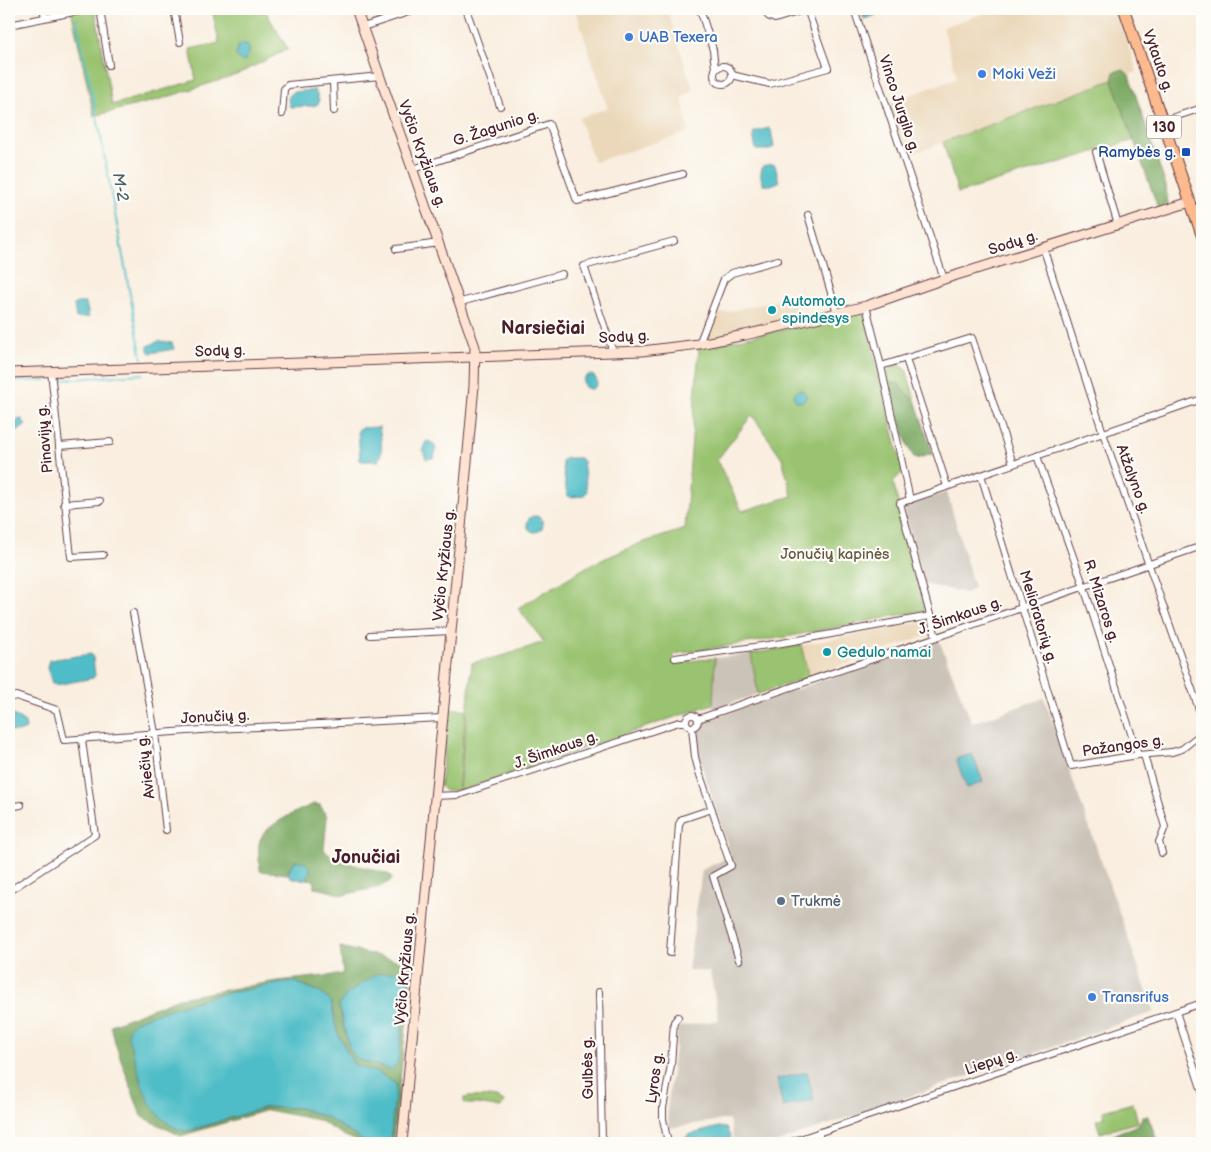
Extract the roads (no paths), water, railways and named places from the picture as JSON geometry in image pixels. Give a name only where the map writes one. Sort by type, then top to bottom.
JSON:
[{"type":"main road","name":"Vyčio Kryžiaus g.","points":[[356,9],[461,302],[472,336],[475,355],[474,386],[402,1143]]},
{"type":"main road","name":"Vytauto g.","points":[[1124,9],[1202,236]]},
{"type":"main road","name":"Sodų g.","points":[[9,373],[475,355],[613,352],[653,350],[699,344],[866,306],[1043,247],[1190,202]]},
{"type":"street","points":[[43,9],[45,17]]},
{"type":"street","points":[[9,25],[89,9]]},
{"type":"street","points":[[100,9],[110,65]]},
{"type":"street","points":[[174,9],[180,42]]},
{"type":"street","points":[[363,27],[418,9]]},
{"type":"street","points":[[466,9],[500,106]]},
{"type":"street","points":[[700,9],[713,50],[714,78],[720,83],[728,82],[732,75]]},
{"type":"street","points":[[732,75],[770,84],[828,68],[808,9],[775,19],[768,16],[766,9]]},
{"type":"street","name":"Vinco Jurgilo g.","points":[[854,9],[944,279]]},
{"type":"street","points":[[713,50],[732,75]]},
{"type":"street","points":[[715,69],[720,66],[726,66]]},
{"type":"street","points":[[282,114],[284,89],[288,85],[380,76]]},
{"type":"street","points":[[333,81],[334,111]]},
{"type":"street","points":[[1162,121],[1202,108]]},
{"type":"street","name":"G. Žagunio g.","points":[[413,169],[549,124],[577,201],[683,174]]},
{"type":"street","points":[[1096,152],[1118,224]]},
{"type":"street","points":[[808,215],[837,313]]},
{"type":"street","points":[[613,352],[584,266],[674,241]]},
{"type":"street","points":[[396,249],[439,243]]},
{"type":"street","name":"Atžalyno g.","points":[[1043,247],[1103,433],[1202,718]]},
{"type":"street","points":[[699,344],[724,279],[732,272],[778,260]]},
{"type":"street","points":[[461,302],[562,274]]},
{"type":"street","points":[[866,306],[910,500]]},
{"type":"street","points":[[881,366],[972,338],[1013,464]]},
{"type":"street","points":[[906,359],[947,486]]},
{"type":"street","name":"Pinavijų g.","points":[[52,372],[70,557],[103,555]]},
{"type":"street","points":[[936,637],[900,503],[1202,399]]},
{"type":"street","points":[[59,446],[110,442]]},
{"type":"street","name":"R. Mizaros g.","points":[[1037,456],[1084,587],[1165,827],[1159,842],[1162,852]]},
{"type":"street","name":"Melioratorių g.","points":[[981,475],[1071,766]]},
{"type":"street","points":[[64,504],[100,501]]},
{"type":"street","name":"J. Šimkaus g.","points":[[434,796],[458,795],[480,789],[679,722],[686,722],[690,716],[695,716],[698,720],[1202,546]]},
{"type":"street","name":"Aviečių g.","points":[[133,612],[155,733],[166,830]]},
{"type":"street","points":[[675,658],[782,643],[930,616]]},
{"type":"street","points":[[370,635],[451,631]]},
{"type":"street","name":"Jonučių g.","points":[[12,697],[57,710],[64,740],[155,733],[442,718]]},
{"type":"street","points":[[692,728],[697,725],[698,720]]},
{"type":"street","points":[[686,722],[692,728]]},
{"type":"street","points":[[692,728],[695,757],[731,866],[713,876],[739,960]]},
{"type":"street","name":"Pažangos g.","points":[[1071,766],[1172,752],[1182,749],[1202,733]]},
{"type":"street","points":[[9,891],[95,835],[82,740]]},
{"type":"street","points":[[9,807],[21,805]]},
{"type":"street","points":[[670,953],[679,824],[682,819],[712,809]]},
{"type":"street","name":"Gulbės g.","points":[[599,992],[602,1143]]},
{"type":"street","name":"Liepų g.","points":[[788,1143],[1202,1003]]},
{"type":"street","points":[[1176,1012],[1202,1090]]},
{"type":"street","name":"Lyros g.","points":[[668,1143],[663,1119],[663,1108],[674,1022],[678,1017]]},
{"type":"street","points":[[817,1143],[819,1132]]},
{"type":"water","points":[[869,9],[877,9],[878,13],[864,19],[861,13]]},
{"type":"water","points":[[247,44],[249,48],[248,55],[244,61],[241,61],[236,56],[238,46]]},
{"type":"water","points":[[315,90],[319,100],[318,104],[313,106],[289,106],[288,98],[292,92]]},
{"type":"water","points":[[769,128],[774,147],[769,150],[756,150],[753,134]]},
{"type":"water","points":[[772,164],[775,165],[779,182],[764,185],[761,178],[762,168]]},
{"type":"water","points":[[86,303],[89,317],[76,318],[74,305]]},
{"type":"water","points":[[159,341],[172,343],[174,349],[150,353],[148,346]]},
{"type":"water","points":[[590,375],[595,377],[597,382],[595,387],[590,389],[585,387],[583,382],[585,377]]},
{"type":"water","points":[[800,390],[806,396],[800,402],[794,396]]},
{"type":"water","points":[[22,419],[26,425],[23,428],[15,431],[11,430],[9,424],[12,421]]},
{"type":"water","points":[[379,427],[381,440],[380,458],[378,461],[360,460],[358,430],[360,428]]},
{"type":"water","points":[[428,441],[434,444],[436,450],[434,458],[426,459],[423,451],[425,443]]},
{"type":"water","points":[[566,458],[580,458],[583,461],[587,492],[583,496],[570,497],[567,495],[562,461]]},
{"type":"water","points":[[535,516],[541,518],[543,524],[541,530],[535,532],[529,530],[527,524],[529,518]]},
{"type":"water","points":[[91,654],[95,675],[93,678],[56,685],[52,683],[47,668],[49,660]]},
{"type":"water","points":[[9,712],[25,723],[26,729],[18,732],[9,730]]},
{"type":"water","points":[[972,754],[983,782],[967,788],[956,759]]},
{"type":"water","points":[[295,861],[302,862],[309,867],[307,879],[289,876],[289,869]]},
{"type":"water","points":[[400,971],[408,980],[398,1062],[392,1070],[357,1059],[349,1048],[339,1005],[347,994],[377,974]]},
{"type":"water","points":[[293,981],[321,993],[331,1002],[337,1032],[354,1065],[378,1073],[396,1084],[390,1143],[366,1143],[328,1118],[300,1108],[266,1107],[188,1131],[176,1128],[165,1121],[152,1106],[146,1094],[128,1037],[129,1028],[135,1022],[151,1015],[217,995]]},
{"type":"water","points":[[807,1072],[814,1100],[783,1107],[777,1079]]},
{"type":"water","points":[[719,1127],[726,1128],[731,1138],[729,1143],[680,1143],[688,1135]]},
{"type":"waterway","name":"M-2","points":[[76,18],[98,122],[142,359]]},
{"type":"waterway","name":"M-2","points":[[59,380],[143,374]]},
{"type":"waterway","name":"M-2","points":[[9,381],[48,380]]},
{"type":"place","name":"UAB Texera","points":[[629,37]]},
{"type":"place","name":"Moki Veži","points":[[982,74]]},
{"type":"place","name":"Ramybės g.","points":[[1186,152]]},
{"type":"place","name":"Automoto spindesys","points":[[772,310]]},
{"type":"place","name":"Gedulo namai","points":[[827,652]]},
{"type":"place","name":"Trukmė","points":[[781,901]]},
{"type":"place","name":"Transrifus","points":[[1092,997]]},
{"type":"district","name":"Narsiečiai","points":[[543,328]]},
{"type":"district","name":"Jonučiai","points":[[366,857]]},
{"type":"park label","name":"Jonučių kapinės","points":[[835,554]]}]
